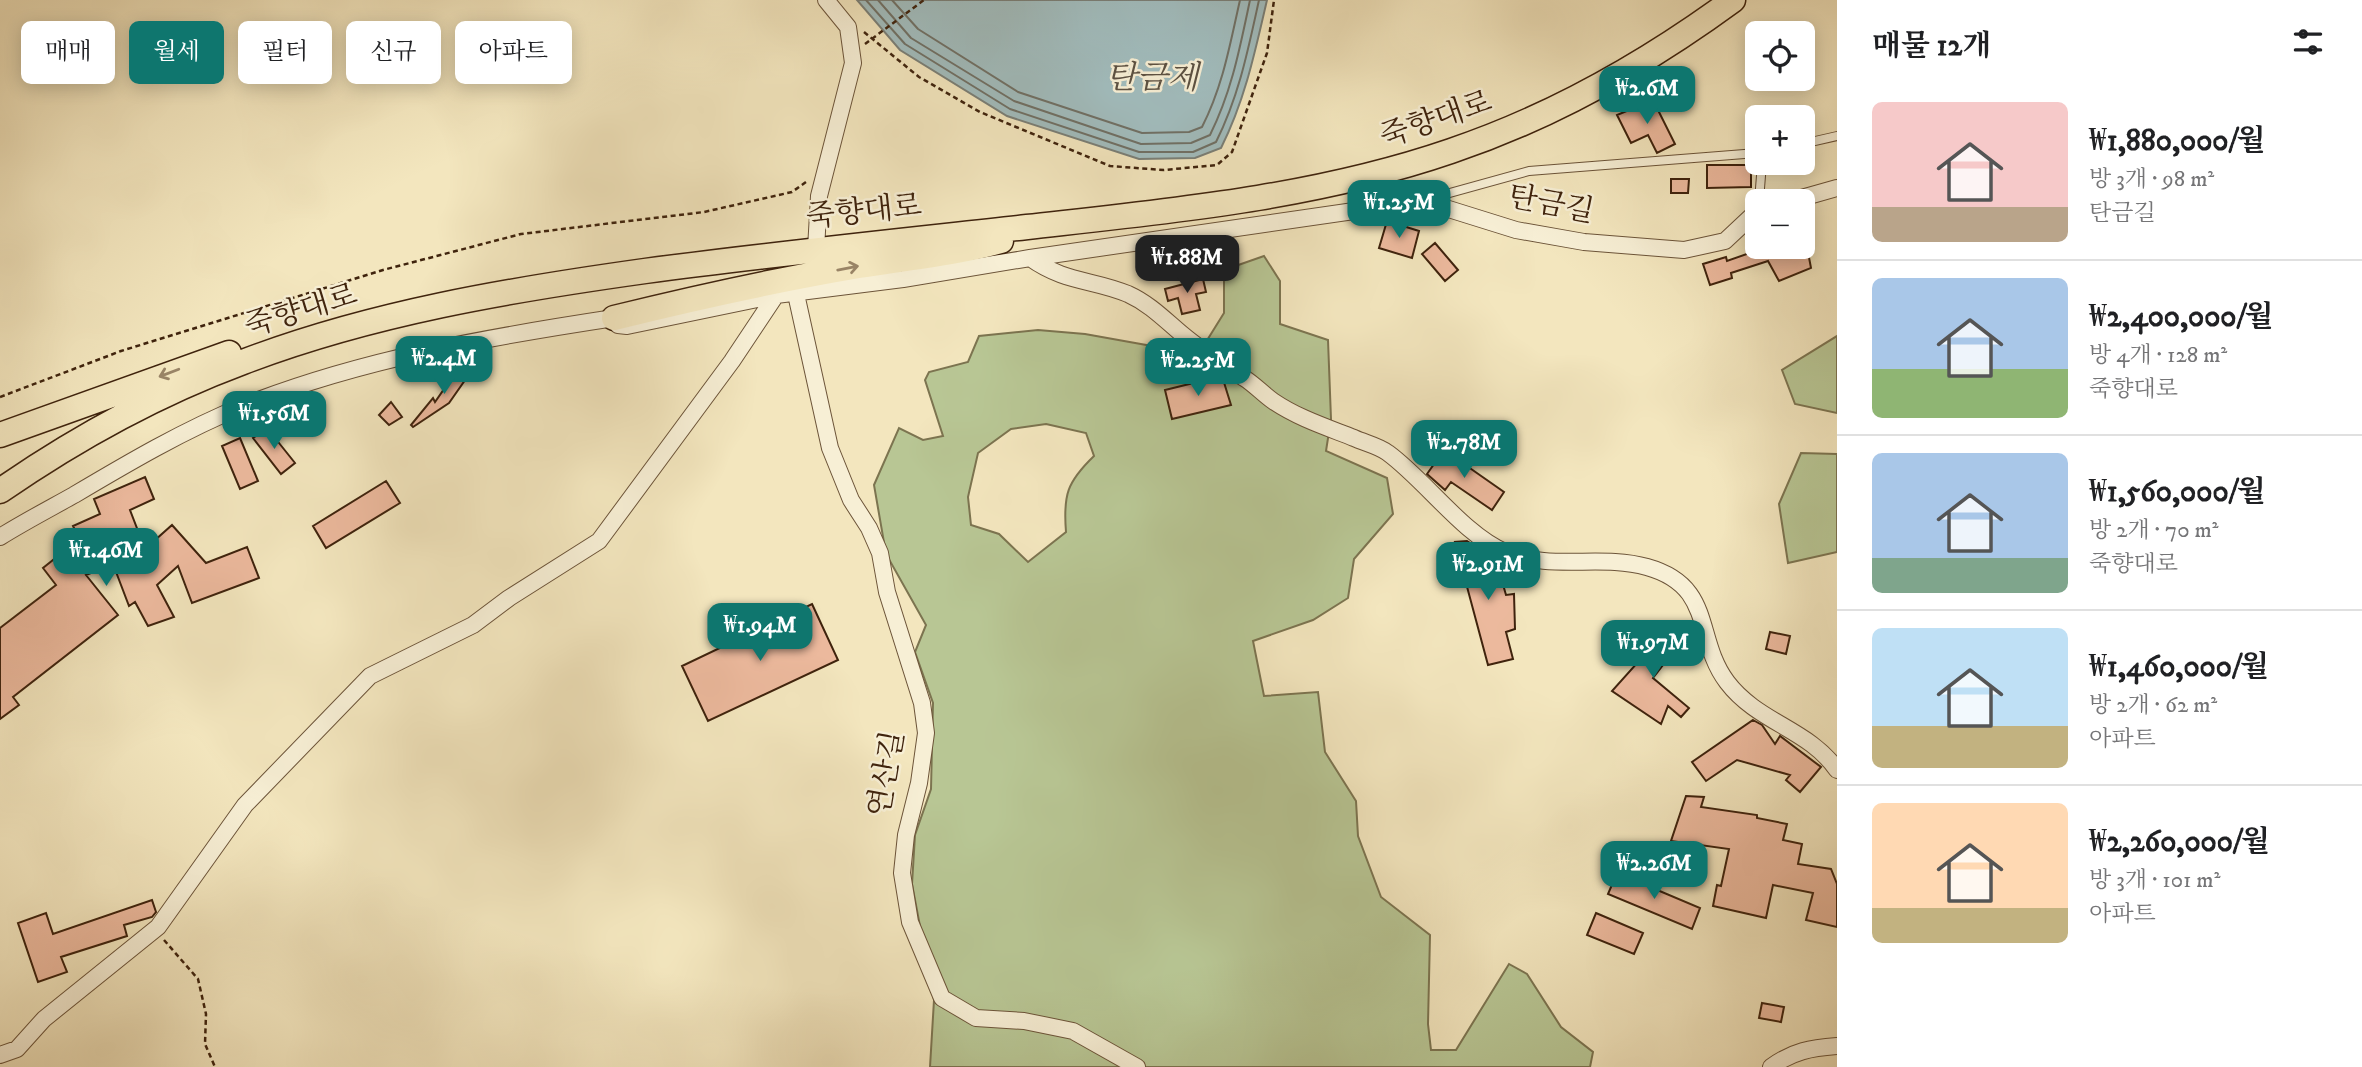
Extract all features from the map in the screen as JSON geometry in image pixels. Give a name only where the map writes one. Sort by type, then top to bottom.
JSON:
[{"type":"main road","name":"죽향대로","points":[[0,491],[35,467],[151,402],[243,362],[369,323],[526,288],[816,249],[1071,222],[1313,190],[1454,150],[1533,118],[1615,77],[1687,34],[1733,0]]},
{"type":"main road","points":[[614,318],[788,290],[958,253],[1071,222]]},
{"type":"main road","points":[[0,435],[186,366],[246,348],[306,342]]},
{"type":"street","points":[[816,249],[819,196],[853,63],[848,27],[826,0]]},
{"type":"street","points":[[1815,194],[1837,188]]},
{"type":"street","name":"탄금길","points":[[788,290],[1423,201],[1516,230],[1584,242],[1684,250],[1725,241],[1745,222]]},
{"type":"street","points":[[1030,258],[1050,273],[1126,293],[1150,306],[1204,352],[1272,400],[1305,419],[1387,451],[1466,524],[1504,552],[1535,560],[1569,564],[1611,562],[1646,567],[1671,576],[1691,593],[1713,656],[1726,681],[1745,702],[1771,722],[1799,734],[1825,752],[1837,770]]},
{"type":"street","points":[[0,1055],[17,1049],[44,1019],[155,930],[245,805],[370,676],[473,625],[509,598],[599,541],[788,290]]},
{"type":"street","name":"연산길","points":[[788,290],[830,448],[851,500],[869,528],[880,553],[887,593],[922,703],[926,733],[919,783],[905,835],[902,873],[910,922],[942,998],[976,1018],[1024,1021],[1073,1031],[1137,1067]]},
{"type":"street","points":[[0,537],[144,454],[242,406],[332,376],[467,342],[614,318]]},
{"type":"street","points":[[1771,1067],[1787,1055],[1809,1048],[1837,1046]]},
{"type":"lane","points":[[1815,141],[1837,136]]},
{"type":"lane","points":[[1423,201],[1530,171],[1745,154]]},
{"type":"path","points":[[871,39],[924,0]]},
{"type":"path","points":[[857,25],[919,77],[980,112],[1110,166],[1164,170],[1217,165],[1232,152],[1263,64],[1275,0]]},
{"type":"path","points":[[0,397],[121,351],[383,270],[521,234],[704,212],[793,192],[826,168]]},
{"type":"path","points":[[155,930],[198,979],[206,1014],[205,1044],[215,1067]]},
{"type":"green space","points":[[1264,256],[1280,281],[1280,324],[1328,340],[1331,419],[1326,451],[1387,478],[1393,514],[1354,559],[1348,598],[1313,620],[1253,641],[1264,696],[1318,692],[1325,752],[1356,801],[1358,836],[1381,897],[1430,935],[1428,1024],[1431,1050],[1456,1050],[1509,964],[1527,974],[1561,1027],[1593,1052],[1590,1067],[930,1067],[934,1000],[912,884],[915,835],[931,789],[933,703],[915,652],[926,625],[886,554],[874,485],[899,428],[923,440],[943,436],[925,380],[929,372],[968,362],[979,336],[1038,330],[1085,334],[1163,348],[1196,366],[1206,342],[1224,313],[1224,270]],"holes":[[[1046,424],[1086,433],[1094,456],[1072,482],[1069,490],[1065,508],[1066,532],[1028,562],[999,534],[971,525],[968,497],[978,453],[1011,429]]]},
{"type":"green space","points":[[1837,336],[1837,413],[1795,404],[1782,370]]},
{"type":"green space","points":[[1801,453],[1837,454],[1837,552],[1788,563],[1779,504]]},
{"type":"water","name":"탄금제","points":[[857,0],[1267,0],[1243,94],[1221,148],[1195,158],[1139,159],[1007,116],[900,50]]},
{"type":"building","points":[[1653,100],[1675,144],[1657,153],[1648,135],[1631,143],[1617,115]]},
{"type":"building","points":[[1707,165],[1745,165],[1745,175],[1751,175],[1751,187],[1707,188]]},
{"type":"building","points":[[1671,179],[1689,179],[1688,193],[1671,193]]},
{"type":"building","points":[[1387,221],[1419,231],[1412,258],[1379,248]]},
{"type":"building","points":[[1435,243],[1458,270],[1445,281],[1422,254]]},
{"type":"building","points":[[1745,255],[1745,259],[1809,259],[1811,268],[1779,281],[1768,261],[1731,273],[1732,278],[1710,285],[1703,264],[1726,257],[1727,261]]},
{"type":"building","points":[[1203,279],[1206,292],[1196,294],[1200,310],[1182,314],[1178,298],[1168,301],[1165,289]]},
{"type":"building","points":[[460,366],[470,373],[449,403],[413,427],[411,425],[433,398],[435,402]]},
{"type":"building","points":[[1222,376],[1231,405],[1172,419],[1165,390]]},
{"type":"building","points":[[391,402],[402,417],[389,425],[379,415]]},
{"type":"building","points":[[267,428],[295,463],[281,474],[253,438]]},
{"type":"building","points":[[240,438],[258,481],[240,489],[222,446]]},
{"type":"building","points":[[1444,450],[1504,492],[1492,510],[1451,482],[1445,490],[1427,474]]},
{"type":"building","points":[[145,477],[154,499],[130,510],[145,549],[172,525],[206,563],[247,547],[259,578],[192,603],[178,566],[157,585],[174,617],[148,626],[135,602],[129,606],[113,564],[86,575],[118,615],[13,697],[19,705],[0,719],[0,628],[56,585],[43,568],[63,552],[61,547],[80,540],[73,526],[100,514],[94,499]]},
{"type":"building","points":[[386,481],[400,503],[326,548],[313,526]]},
{"type":"building","points":[[1467,541],[1485,553],[1488,562],[1496,560],[1506,595],[1514,594],[1515,629],[1506,632],[1513,659],[1488,665],[1455,542]]},
{"type":"building","points":[[812,604],[838,660],[708,721],[682,666]]},
{"type":"building","points":[[1662,629],[1687,645],[1677,660],[1670,656],[1653,678],[1689,708],[1681,717],[1668,706],[1661,724],[1612,691],[1648,651]]},
{"type":"building","points":[[1770,632],[1790,636],[1786,654],[1766,649]]},
{"type":"building","points":[[1753,720],[1762,725],[1775,744],[1780,736],[1821,767],[1800,792],[1786,780],[1790,775],[1737,760],[1706,781],[1692,762]]},
{"type":"building","points":[[1686,796],[1704,797],[1701,807],[1757,815],[1757,818],[1787,824],[1783,840],[1802,844],[1798,864],[1831,869],[1837,884],[1837,927],[1806,920],[1813,893],[1773,885],[1766,918],[1713,906],[1717,885],[1721,886],[1729,849],[1671,841]]},
{"type":"building","points":[[1617,873],[1700,908],[1692,929],[1608,894]]},
{"type":"building","points":[[152,900],[156,912],[152,917],[124,925],[127,936],[61,957],[67,972],[38,982],[18,923],[46,913],[53,934]]},
{"type":"building","points":[[1596,913],[1643,933],[1634,954],[1587,935]]},
{"type":"building","points":[[1762,1003],[1784,1007],[1781,1022],[1759,1018]]}]
